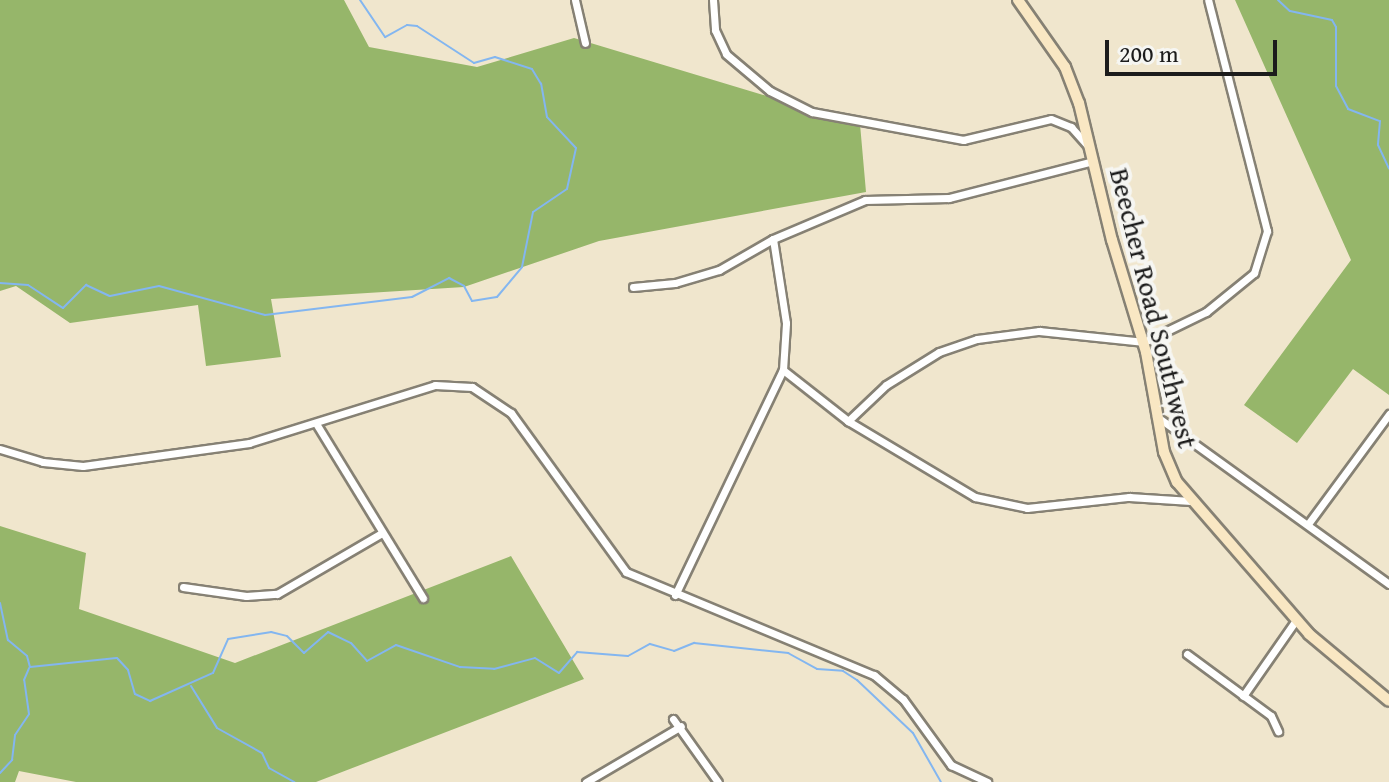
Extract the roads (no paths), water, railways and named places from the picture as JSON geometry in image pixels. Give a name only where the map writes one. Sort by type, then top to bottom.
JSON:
[{"type":"street","points":[[575,0],[585,43]]},
{"type":"street","points":[[713,0],[715,30],[726,54],[770,91],[812,112],[963,140],[1051,119],[1071,127],[1090,148]]},
{"type":"street","name":"Beecher Road Southwest","points":[[1018,0],[1065,67],[1144,342],[1156,416],[1170,468],[1191,501],[1296,620],[1333,658],[1389,701]]},
{"type":"street","points":[[848,421],[901,373],[977,339],[1056,331],[1144,342],[1225,300],[1254,273],[1266,247],[1267,231],[1208,0]]},
{"type":"street","points":[[633,287],[708,274],[773,239],[865,200],[949,198],[1093,161]]},
{"type":"street","points":[[675,595],[783,370],[786,323],[773,239]]},
{"type":"street","points":[[783,370],[848,421],[966,493],[995,503],[1027,508],[1129,497],[1191,501]]},
{"type":"street","points":[[0,449],[43,462],[83,466],[249,443],[317,425],[435,385],[460,384],[483,391],[511,413],[619,566],[675,595],[874,675],[903,699],[951,765],[987,782]]},
{"type":"street","points":[[1308,524],[1389,414]]},
{"type":"street","points":[[1156,416],[1389,584]]},
{"type":"street","points":[[317,425],[423,598]]},
{"type":"street","points":[[183,587],[246,596],[277,594],[382,533]]},
{"type":"street","points":[[1243,696],[1296,620]]},
{"type":"street","points":[[1187,654],[1271,716],[1278,731]]},
{"type":"street","points":[[673,719],[681,726],[718,782]]},
{"type":"street","points":[[586,782],[681,726]]},
{"type":"waterway","points":[[0,283],[28,285],[63,308],[86,285],[110,296],[159,286],[265,315],[412,297],[449,278],[464,286],[472,301],[497,297],[522,267],[533,212],[567,189],[576,148],[547,117],[541,84],[532,69],[495,57],[474,63],[417,26],[407,25],[385,37],[360,0]]},
{"type":"waterway","points":[[1278,0],[1290,11],[1332,20],[1336,27],[1336,86],[1348,109],[1380,121],[1378,145],[1389,169]]},
{"type":"waterway","points":[[0,603],[8,640],[27,656],[30,667]]},
{"type":"waterway","points":[[30,667],[117,658],[128,670],[135,694],[150,701],[213,673],[228,639],[271,632],[287,636],[304,653],[328,632],[351,643],[367,661],[396,645],[460,667],[494,669],[535,658],[559,673],[577,652],[628,656],[650,644],[674,651],[694,643],[788,653],[817,669],[843,671],[857,680],[913,733],[941,782]]},
{"type":"waterway","points":[[0,773],[12,760],[15,735],[29,714],[24,680],[29,668]]},
{"type":"waterway","points":[[191,686],[217,728],[262,753],[269,768],[294,782]]}]
